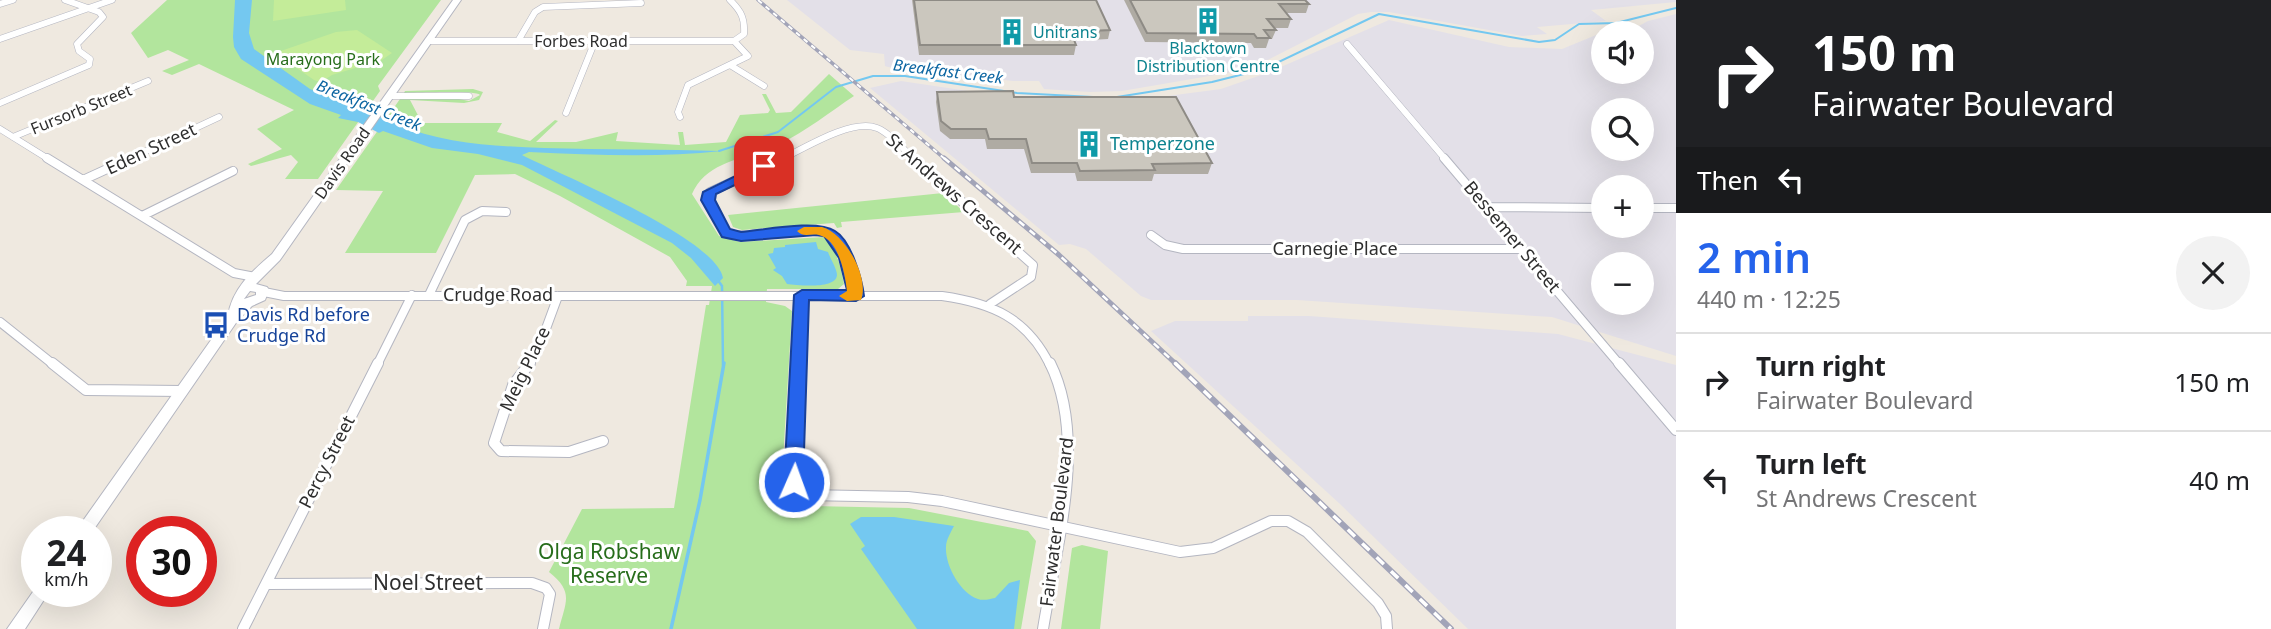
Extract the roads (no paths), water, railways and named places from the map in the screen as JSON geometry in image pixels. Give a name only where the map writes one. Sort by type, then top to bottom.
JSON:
[{"type":"street","points":[[0,4],[13,0]]},
{"type":"street","points":[[0,103],[89,65],[90,59],[79,51],[77,44],[103,17],[99,12],[65,0]]},
{"type":"street","points":[[0,39],[112,0]]},
{"type":"street","name":"Davis Road","points":[[94,516],[181,391],[273,267],[276,257],[457,0]]},
{"type":"street","points":[[680,117],[678,112],[688,85],[748,56],[734,40],[744,34],[746,18],[730,0]]},
{"type":"street","points":[[518,41],[535,12],[543,7],[641,3]]},
{"type":"street","name":"Forbes Road","points":[[428,41],[734,40]]},
{"type":"street","points":[[566,113],[595,41]]},
{"type":"street","name":"Bessemer Street","points":[[1347,44],[1676,430]]},
{"type":"street","points":[[730,65],[764,86]]},
{"type":"street","name":"Fursorb Street","points":[[13,137],[148,81]]},
{"type":"street","points":[[390,96],[469,96]]},
{"type":"street","name":"Eden Street","points":[[83,180],[219,117]]},
{"type":"street","name":"St Andrews Crescent","points":[[856,296],[850,267],[833,235],[816,230],[741,236],[727,234],[708,200],[710,192],[848,128],[878,128],[980,215],[1033,265],[1031,277],[990,304]]},
{"type":"street","name":"Crudge Road","points":[[0,129],[234,273],[251,297],[712,294]]},
{"type":"street","points":[[142,216],[233,171]]},
{"type":"street","points":[[1486,207],[1591,208]]},
{"type":"street","points":[[1654,208],[1676,208]]},
{"type":"street","points":[[429,295],[466,220],[482,211],[506,212]]},
{"type":"street","name":"Carnegie Place","points":[[1150,235],[1166,246],[1183,249],[1522,249]]},
{"type":"street","points":[[245,289],[236,297],[251,297]]},
{"type":"street","name":"Fairwater Boulevard","points":[[712,294],[956,296],[990,304],[1021,323],[1037,342],[1063,394],[1070,446],[1043,629]]},
{"type":"street","name":"Percy Street","points":[[243,629],[412,295]]},
{"type":"street","points":[[802,295],[793,476],[797,488],[815,497],[887,496],[934,499],[1167,550],[1192,552],[1213,548],[1271,521],[1288,521],[1307,532],[1378,603],[1386,617],[1387,629]]},
{"type":"street","name":"Meig Place","points":[[494,443],[513,385],[537,353],[558,296]]},
{"type":"street","points":[[0,322],[86,390],[181,391]]},
{"type":"street","points":[[484,449],[494,443],[501,451],[508,452],[571,452],[589,449],[603,441]]},
{"type":"street","name":"Noel Street","points":[[266,584],[532,583],[546,588],[550,594],[543,629]]},
{"type":"street","points":[[15,629],[30,607]]},
{"type":"water","points":[[235,0],[252,0],[249,33],[254,49],[310,89],[355,108],[361,106],[368,112],[399,121],[396,124],[414,131],[450,140],[506,146],[722,151],[650,155],[529,152],[522,155],[667,227],[714,262],[723,278],[715,286],[691,258],[672,243],[522,165],[478,154],[432,148],[383,131],[379,133],[310,104],[241,59],[234,47]]},
{"type":"water","points":[[816,242],[818,249],[828,252],[836,270],[835,280],[815,286],[787,284],[782,276],[773,270],[776,268],[768,254],[773,253],[774,248]]},
{"type":"water","points":[[861,517],[894,517],[954,526],[947,542],[946,554],[955,577],[971,596],[984,600],[995,598],[1009,583],[1020,580],[1014,629],[917,629],[861,549],[865,546],[850,524]]},
{"type":"waterway","name":"Breakfast Creek","points":[[1117,97],[1212,82],[1264,69],[1379,14],[1539,42],[1555,40],[1579,24],[1616,23],[1676,8]]},
{"type":"waterway","name":"Breakfast Creek","points":[[719,151],[778,132],[836,87],[873,76],[905,76],[1017,93],[1093,97]]},
{"type":"waterway","points":[[717,279],[722,286],[723,365]]},
{"type":"waterway","points":[[671,629],[700,500],[724,363]]},
{"type":"railway","points":[[758,0],[946,160]]},
{"type":"railway","points":[[944,158],[1059,255],[1177,365]]},
{"type":"railway","points":[[1175,363],[1451,629]]},
{"type":"place","name":"Blacktown Distribution Centre","points":[[1208,21]]},
{"type":"place","name":"Unitrans","points":[[1012,32]]},
{"type":"place","name":"Temperzone","points":[[1089,144]]},
{"type":"place","name":"Davis Rd before Crudge Rd","points":[[216,325]]},
{"type":"park label","name":"Marayong Park","points":[[323,59]]},
{"type":"park label","name":"Olga Robshaw Reserve","points":[[609,564]]}]
